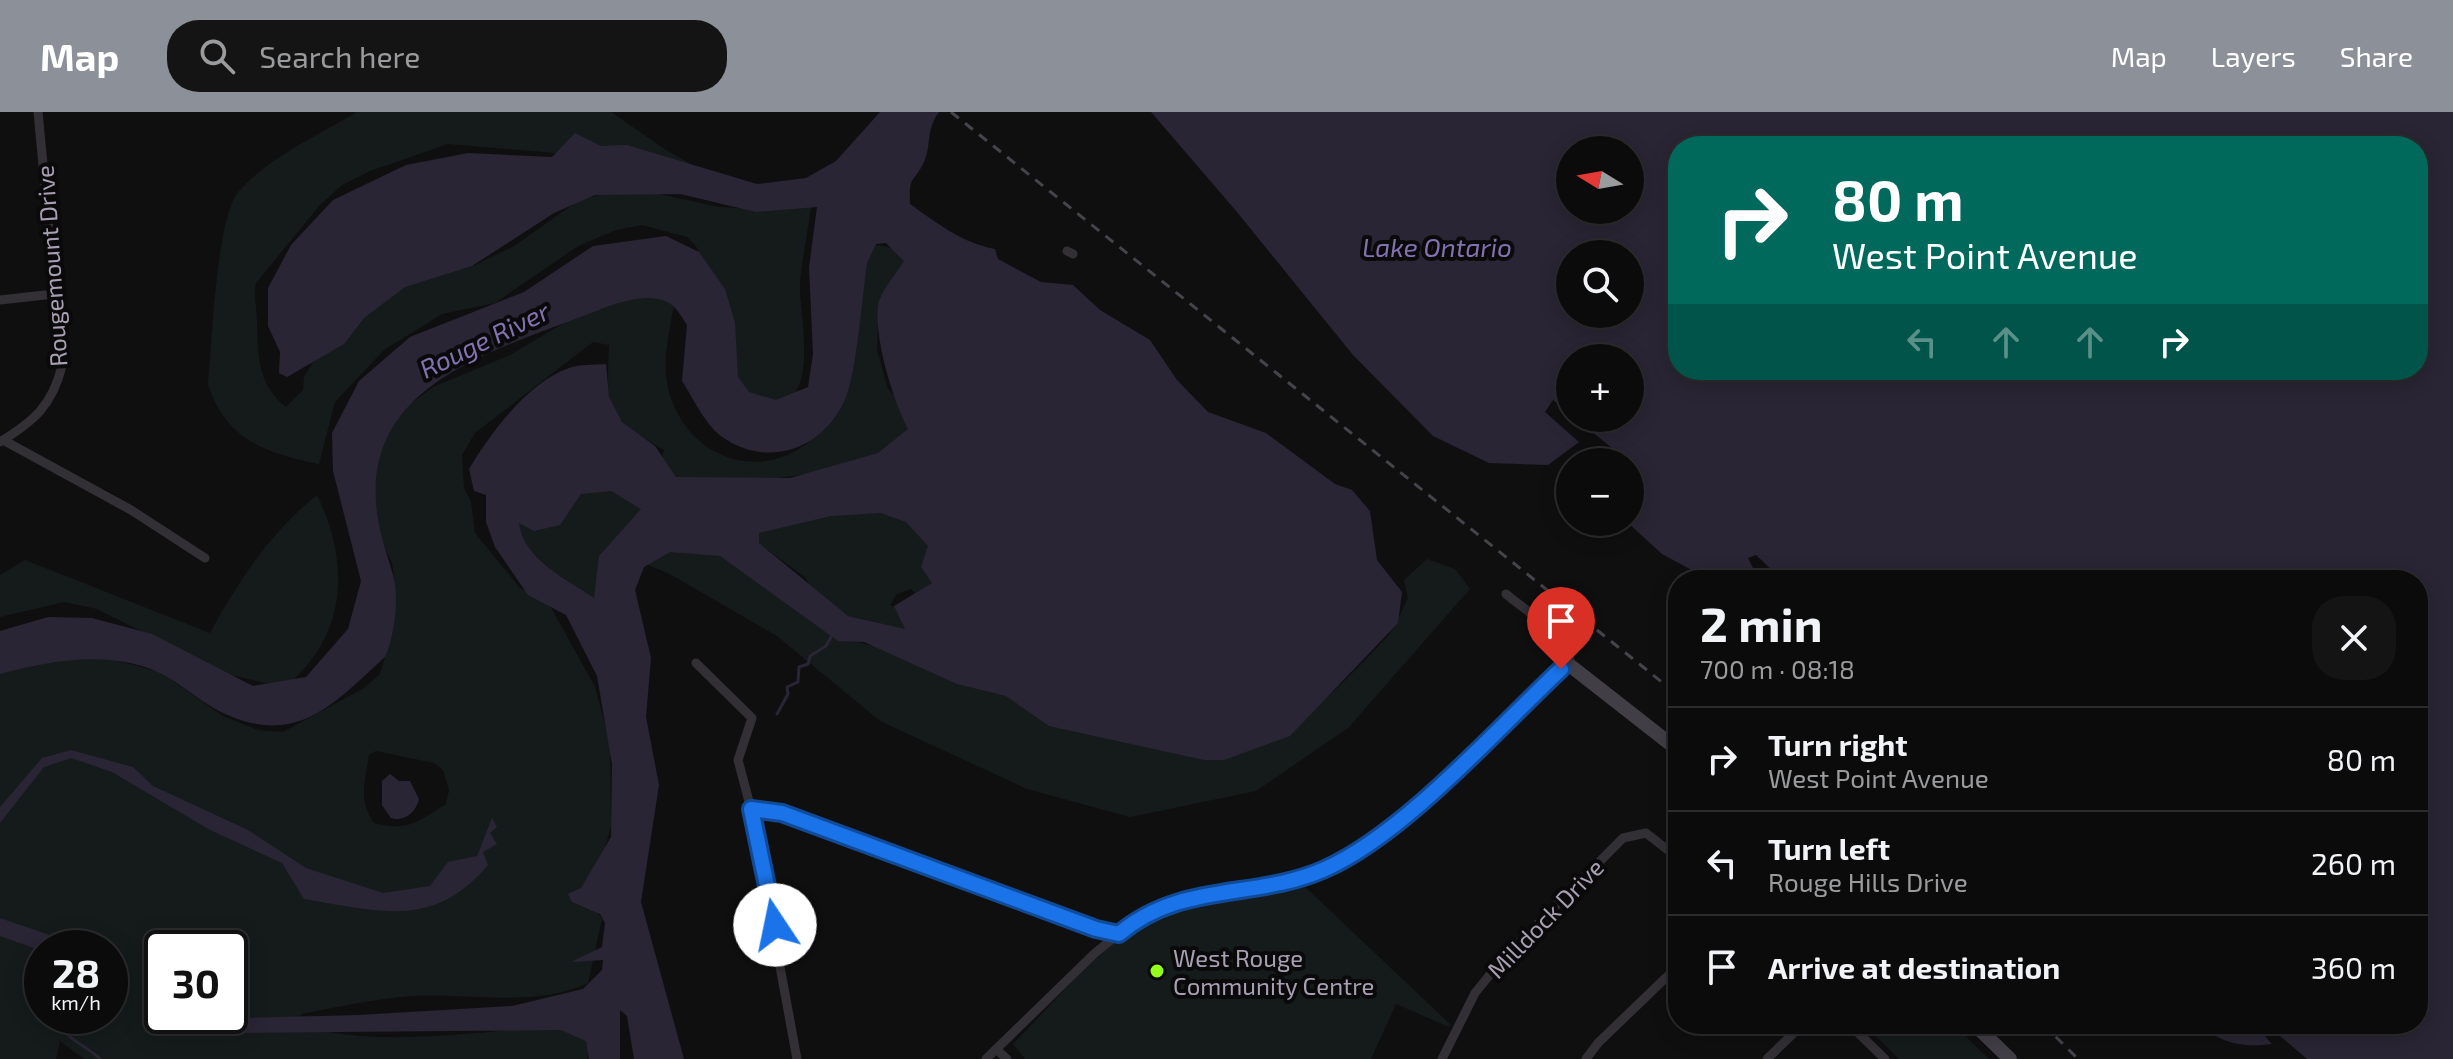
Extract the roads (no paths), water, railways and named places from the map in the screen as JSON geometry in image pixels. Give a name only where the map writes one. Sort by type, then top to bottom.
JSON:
[{"type":"street","name":"Rougemount Drive","points":[[2,441],[31,422],[56,391],[62,366],[38,112]]},
{"type":"street","points":[[0,300],[54,294]]},
{"type":"street","points":[[2,441],[131,510],[205,558]]},
{"type":"street","points":[[1506,594],[1559,638],[1568,649],[1572,667],[1668,742]]},
{"type":"street","points":[[696,663],[752,718],[738,760],[751,809],[797,1059]]},
{"type":"street","points":[[986,1059],[1142,915],[1178,901],[1301,878],[1359,851],[1415,807],[1561,669],[1572,667]]},
{"type":"street","points":[[751,809],[782,813],[1096,929],[1119,934]]},
{"type":"street","name":"Milldock Drive","points":[[1442,1059],[1475,993],[1501,961],[1623,838],[1646,833],[1668,850]]},
{"type":"street","points":[[1586,1059],[1598,1043],[1668,976]]},
{"type":"street","points":[[1767,1059],[1793,1034]]},
{"type":"street","points":[[1859,1034],[1885,1059]]},
{"type":"street","points":[[1984,1034],[2010,1059]]},
{"type":"street","points":[[996,1049],[1007,1059]]},
{"type":"water","name":"Rouge River","points":[[880,112],[939,112],[930,131],[924,162],[911,183],[910,204],[961,237],[995,249],[998,259],[1041,282],[1073,285],[1100,310],[1150,340],[1177,380],[1208,412],[1266,433],[1335,484],[1352,490],[1370,511],[1377,560],[1402,592],[1398,623],[1290,736],[1224,760],[1204,760],[1049,726],[1006,696],[957,684],[864,642],[838,641],[720,556],[670,552],[644,567],[635,590],[651,658],[646,717],[659,785],[641,902],[684,1059],[634,1059],[627,1016],[620,1010],[620,1059],[589,1059],[586,1041],[561,1030],[248,1033],[248,1018],[512,1006],[583,989],[602,970],[603,960],[571,962],[602,947],[605,923],[600,914],[572,902],[568,894],[581,888],[611,837],[612,764],[597,676],[566,615],[528,595],[495,547],[486,522],[486,495],[474,491],[469,469],[499,425],[539,385],[569,368],[606,364],[609,397],[622,422],[655,446],[676,477],[790,478],[878,453],[908,429],[886,369],[878,319],[878,305],[885,288],[904,261],[886,243],[876,244],[867,263],[856,351],[846,397],[824,430],[793,449],[757,452],[739,446],[715,431],[682,381],[687,325],[672,305],[653,298],[610,306],[507,345],[467,364],[432,386],[403,413],[383,446],[376,488],[382,538],[396,597],[388,649],[385,657],[348,691],[311,716],[291,723],[270,725],[246,722],[219,711],[160,673],[113,660],[56,662],[0,674],[0,631],[48,617],[92,618],[152,634],[253,686],[306,677],[348,629],[361,581],[333,471],[332,433],[359,381],[410,337],[524,292],[593,246],[666,236],[699,252],[725,289],[735,323],[738,377],[749,392],[776,400],[808,387],[813,354],[809,267],[817,207],[756,212],[680,194],[595,195],[554,213],[472,266],[405,287],[364,318],[344,344],[287,377],[279,373],[280,352],[268,326],[268,288],[291,245],[333,200],[406,165],[468,153],[552,157],[575,133],[601,146],[627,145],[757,184],[806,178],[836,161]],"holes":[[[611,491],[641,509],[599,556],[594,598],[537,558],[522,536],[519,523],[534,531],[560,525],[581,494]],[[881,513],[906,522],[928,546],[921,567],[932,583],[894,606],[905,629],[848,616],[759,543],[759,533],[831,516]]]},
{"type":"water","name":"Lake Ontario","points":[[1151,112],[2453,112],[2453,1059],[2307,1059],[2278,1034],[2428,1034],[2428,570],[1772,570],[1756,555],[1748,558],[1754,570],[1692,570],[1662,554],[1642,536],[1644,448],[1612,448],[1592,432],[1644,432],[1644,344],[1556,344],[1556,402],[1553,400],[1545,412],[1556,422],[1556,432],[1568,432],[1579,442],[1571,448],[1556,448],[1556,459],[1548,465],[1489,463],[1433,436],[1353,355]]},
{"type":"water","points":[[71,750],[133,767],[153,786],[248,830],[306,868],[383,893],[430,886],[448,862],[477,856],[492,818],[497,827],[490,833],[497,844],[483,852],[488,865],[468,886],[447,899],[404,911],[380,911],[304,899],[282,863],[210,830],[112,772],[71,758],[44,767],[0,823],[0,807],[42,758]]},
{"type":"water","points":[[390,774],[399,781],[410,781],[419,799],[413,812],[401,819],[391,818],[382,805],[382,781]]},
{"type":"water","points":[[0,918],[35,930],[24,930],[24,945],[0,936]]},
{"type":"water","points":[[2212,1034],[2263,1034],[2272,1044],[2232,1043]]},
{"type":"waterway","points":[[777,714],[788,694],[787,687],[798,682],[799,667],[808,664],[810,656],[826,646],[831,637]]},
{"type":"waterway","points":[[67,1034],[100,1059]]},
{"type":"railway","points":[[951,112],[1668,687]]},
{"type":"railway","points":[[2053,1034],[2078,1059]]},
{"type":"place","name":"West Rouge Community Centre","points":[[1157,971]]}]
